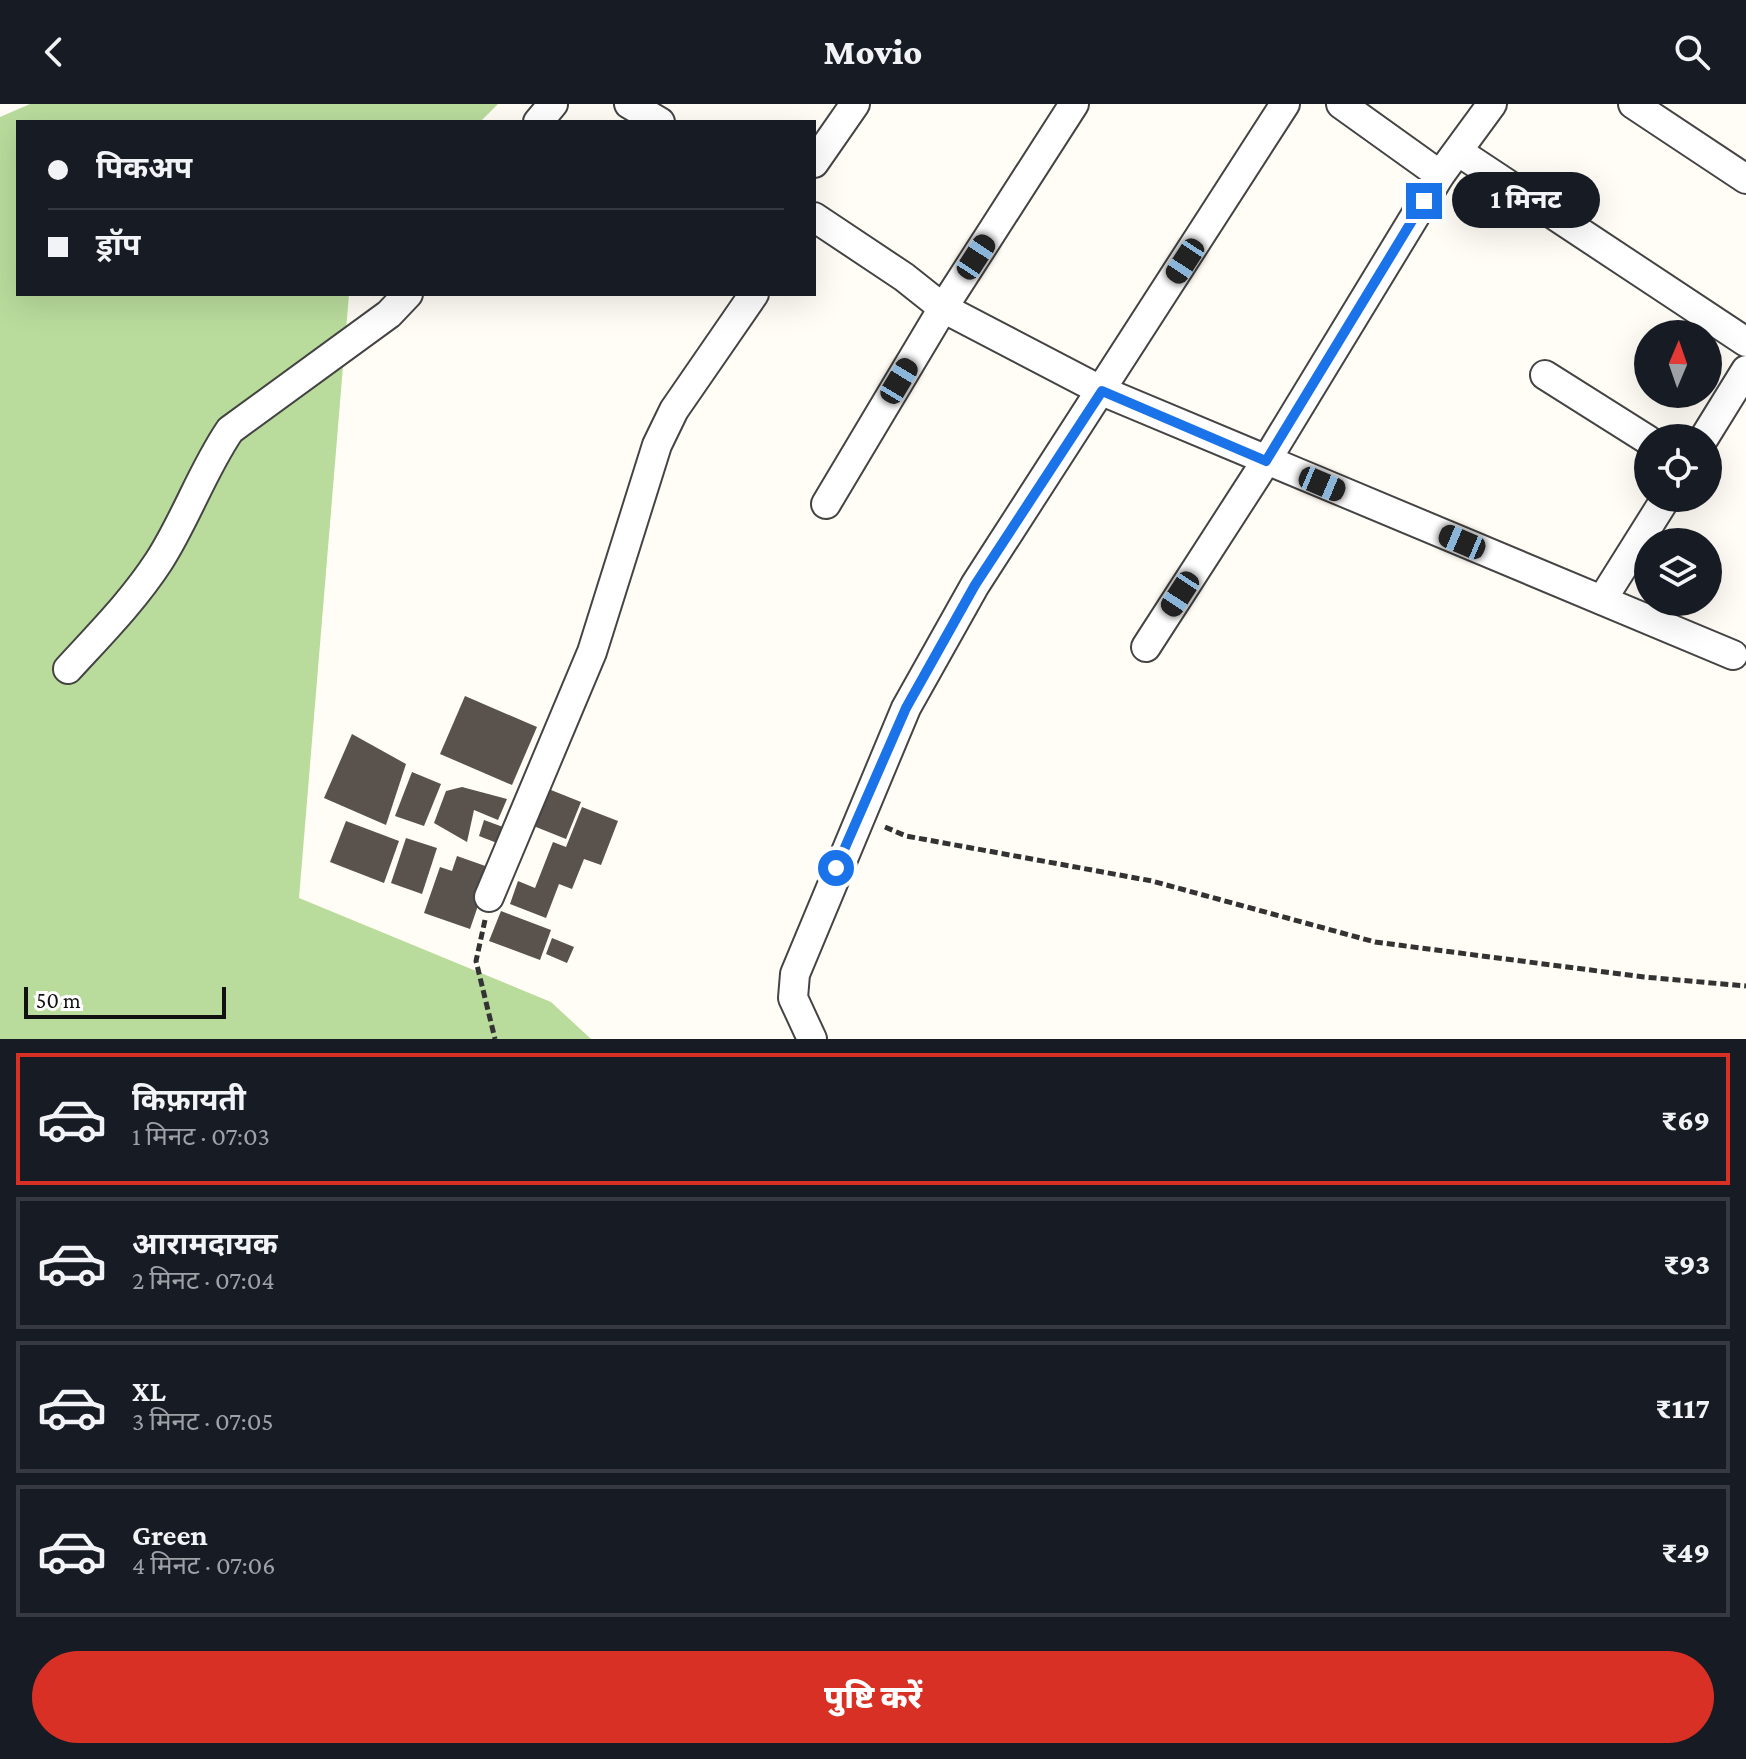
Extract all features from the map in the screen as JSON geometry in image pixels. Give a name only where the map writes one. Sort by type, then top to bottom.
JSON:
[{"type":"street","points":[[629,104],[657,120]]},
{"type":"street","points":[[816,160],[855,104]]},
{"type":"street","points":[[826,504],[943,308],[1074,104]]},
{"type":"street","points":[[812,1039],[793,998],[792,985],[858,816],[906,708],[975,585],[1285,104]]},
{"type":"street","points":[[1341,104],[1440,175]]},
{"type":"street","points":[[1146,647],[1266,461],[1440,175],[1492,104]]},
{"type":"street","points":[[1633,104],[1746,179]]},
{"type":"street","points":[[1459,152],[1746,342]]},
{"type":"street","points":[[816,218],[904,277],[943,308],[1102,391],[1733,655]]},
{"type":"street","points":[[68,669],[133,598],[161,558],[230,430],[389,314],[406,296]]},
{"type":"street","points":[[489,897],[592,652],[657,445],[674,410],[753,296]]},
{"type":"street","points":[[1713,424],[1746,370]]},
{"type":"street","points":[[1545,375],[1634,431]]},
{"type":"street","points":[[1602,600],[1657,512]]},
{"type":"path","points":[[858,816],[906,836],[1152,881],[1375,942],[1644,977],[1746,986]]},
{"type":"path","points":[[489,897],[476,961],[495,1039]]},
{"type":"green space","points":[[30,104],[498,104],[482,120],[16,120],[16,296],[349,296],[299,898],[551,1002],[591,1039],[0,1039],[0,117]]},
{"type":"building","points":[[465,696],[537,727],[512,785],[440,754]]},
{"type":"building","points":[[352,734],[406,764],[386,825],[324,798]]},
{"type":"building","points":[[412,772],[441,784],[424,826],[395,816]]},
{"type":"building","points":[[462,787],[507,799],[498,820],[474,810],[467,842],[434,823],[446,791]]},
{"type":"building","points":[[546,788],[581,802],[566,839],[531,825]]},
{"type":"building","points":[[582,807],[618,821],[601,865],[584,859],[572,889],[559,884],[546,918],[510,904],[518,881],[535,888],[553,842],[566,847]]},
{"type":"building","points":[[484,820],[503,827],[497,843],[479,836]]},
{"type":"building","points":[[346,821],[399,841],[384,883],[330,862]]},
{"type":"building","points":[[406,838],[437,848],[422,894],[391,883]]},
{"type":"building","points":[[457,856],[491,868],[470,929],[424,913],[440,867],[452,871]]},
{"type":"building","points":[[501,911],[551,930],[540,960],[489,941]]},
{"type":"building","points":[[552,938],[574,947],[567,963],[546,954]]},
{"type":"route","points":[[836,868],[906,708],[975,585],[1102,391],[1266,461],[1424,201]]}]
